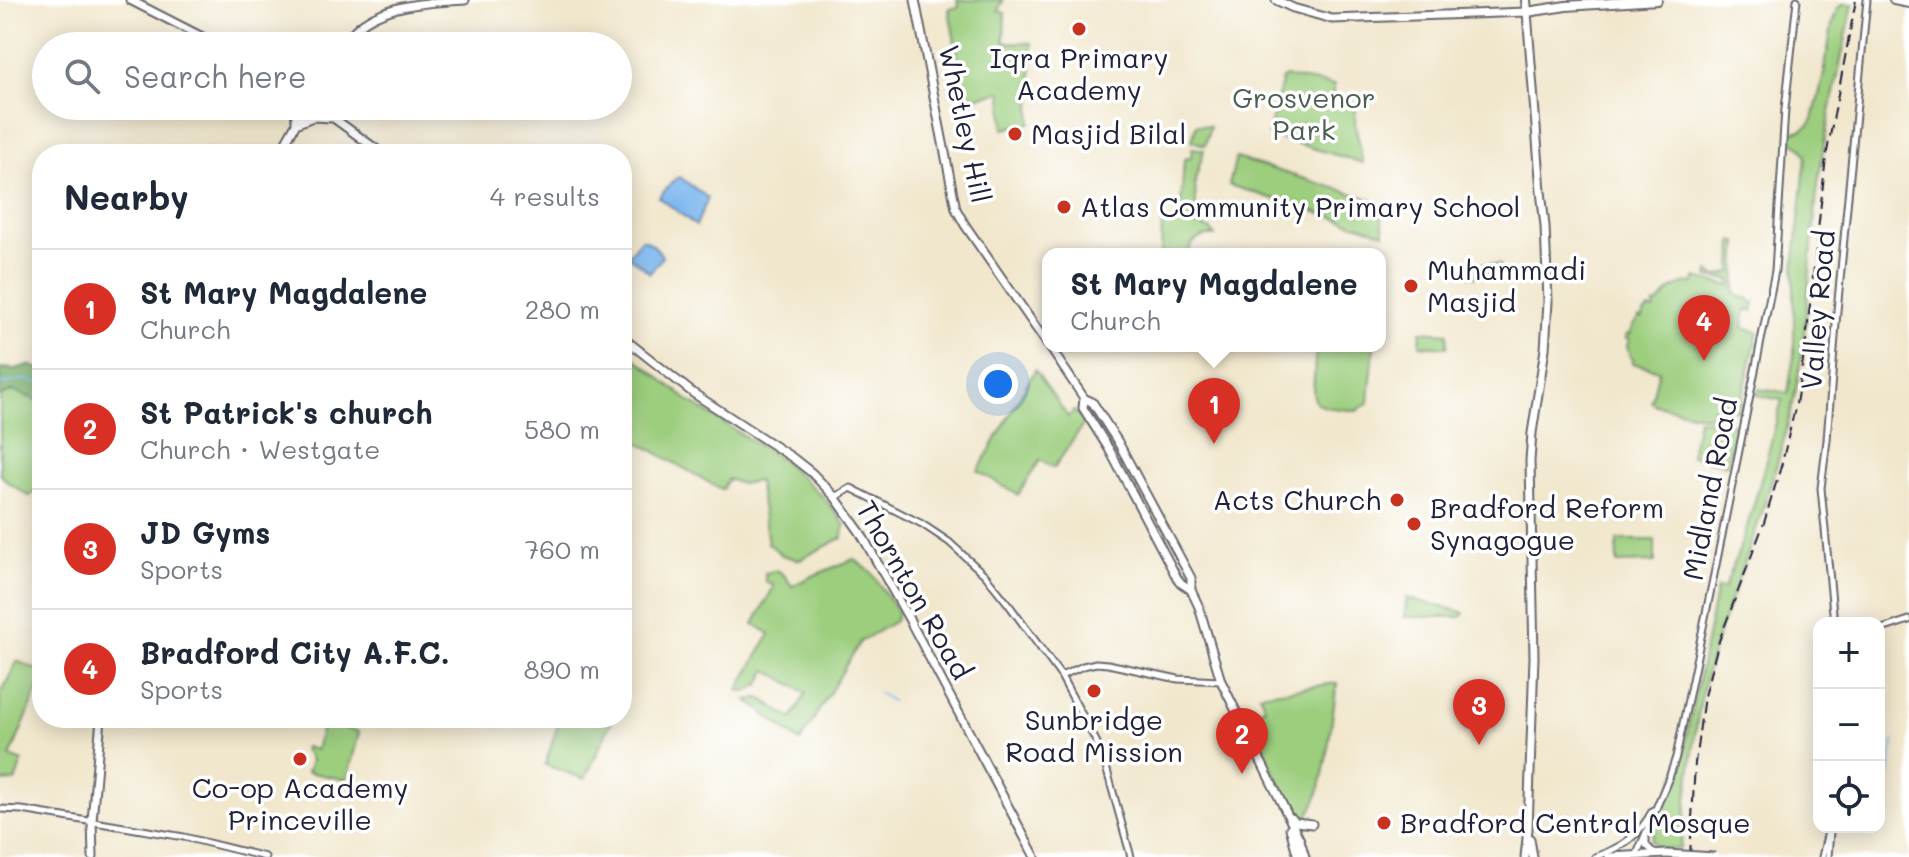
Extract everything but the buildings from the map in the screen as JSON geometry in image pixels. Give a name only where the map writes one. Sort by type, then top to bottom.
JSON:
[{"type":"highway","points":[[1526,0],[1527,12],[1657,0]]},
{"type":"highway","points":[[1894,0],[1909,3]]},
{"type":"main road","points":[[130,0],[192,32]]},
{"type":"main road","points":[[353,32],[379,15],[411,6],[465,0]]},
{"type":"main road","name":"Whetley Hill","points":[[915,0],[956,209],[1042,336]]},
{"type":"main road","points":[[1276,0],[1332,19],[1527,12],[1548,292],[1545,349],[1530,461],[1534,657],[1528,829],[1533,857]]},
{"type":"main road","points":[[295,120],[295,125]]},
{"type":"main road","points":[[285,144],[298,120]]},
{"type":"main road","points":[[295,125],[306,120]]},
{"type":"main road","points":[[337,120],[369,144]]},
{"type":"main road","name":"Thornton Road","points":[[632,345],[693,393],[793,458],[835,497],[860,532],[909,619],[1035,857]]},
{"type":"main road","name":"Whetley Hill","points":[[1053,352],[1084,398],[1093,403],[1118,442],[1191,578],[1191,590],[1221,681],[1286,814]]},
{"type":"main road","points":[[93,857],[92,821],[100,728]]},
{"type":"main road","points":[[1286,814],[1296,822],[1312,824]]},
{"type":"main road","points":[[1286,814],[1298,857]]},
{"type":"main road","points":[[1286,814],[1305,857]]},
{"type":"main road","points":[[1522,857],[1529,846]]},
{"type":"main road","points":[[1529,846],[1540,857]]},
{"type":"main road","points":[[1609,857],[1667,854],[1715,857]]},
{"type":"street","name":"Midland Road","points":[[1635,856],[1670,775],[1682,729],[1775,271],[1785,109],[1797,0]]},
{"type":"street","name":"Valley Road","points":[[1833,617],[1821,488],[1867,0]]},
{"type":"street","points":[[835,497],[851,488],[887,505],[937,533],[985,575],[1061,676],[1096,741],[1131,857]]},
{"type":"street","points":[[1885,628],[1909,620]]},
{"type":"street","points":[[1061,676],[1096,663],[1178,679],[1221,681]]},
{"type":"street","name":"Midland Road","points":[[1595,857],[1623,845],[1637,834],[1663,791]]},
{"type":"street","points":[[0,809],[184,837],[265,857]]},
{"type":"street","points":[[1822,857],[1828,833]]},
{"type":"street","points":[[1828,857],[1830,833]]},
{"type":"street","points":[[1646,834],[1646,845],[1655,854]]},
{"type":"green space","points":[[957,0],[1003,0],[998,11],[1005,13],[1004,42],[1032,43],[1031,123],[1004,129],[1002,92],[965,99],[949,9],[959,7]]},
{"type":"green space","points":[[1843,4],[1853,4],[1820,170],[1794,399],[1769,490],[1706,676],[1697,719],[1680,849],[1664,849],[1651,840],[1682,759],[1717,588],[1724,589],[1742,543],[1782,400],[1757,395],[1758,389],[1788,393],[1794,355],[1794,267],[1806,156],[1801,147],[1791,141],[1792,132],[1802,130],[1813,119],[1832,25],[1837,9]]},
{"type":"green space","name":"Grosvenor Park","points":[[1286,77],[1334,85],[1332,100],[1356,104],[1355,123],[1363,163],[1268,135],[1282,79]]},
{"type":"green space","points":[[1196,125],[1210,126],[1205,145],[1192,141]]},
{"type":"green space","points":[[1192,148],[1204,150],[1195,180],[1197,225],[1210,229],[1215,236],[1197,239],[1191,248],[1161,248],[1162,221],[1180,221],[1184,159],[1191,158]]},
{"type":"green space","points":[[1236,158],[1374,200],[1384,233],[1229,185]]},
{"type":"green space","points":[[1733,241],[1738,242],[1737,296],[1755,303],[1753,311],[1746,310],[1743,328],[1758,332],[1739,411],[1712,408],[1710,417],[1656,405],[1651,402],[1659,370],[1632,363],[1626,334],[1630,335],[1639,318],[1642,319],[1649,309],[1654,310],[1655,304],[1677,286],[1694,283],[1695,278],[1731,286],[1731,280],[1708,277],[1709,271],[1716,277],[1732,272]]},
{"type":"green space","points":[[1470,263],[1500,265],[1499,278],[1469,276]]},
{"type":"green space","points":[[1421,331],[1448,333],[1447,347],[1420,345]]},
{"type":"green space","points":[[1316,352],[1373,352],[1369,402],[1357,411],[1325,407],[1316,402],[1313,393]]},
{"type":"green space","points":[[632,356],[689,401],[782,460],[824,498],[845,525],[842,538],[799,560],[782,555],[768,543],[758,481],[741,484],[728,479],[722,490],[632,439]]},
{"type":"green space","points":[[32,366],[32,398],[14,391],[0,396],[0,368]]},
{"type":"green space","points":[[1035,370],[1068,417],[1074,411],[1085,422],[1054,468],[1040,460],[1018,495],[978,471]]},
{"type":"green space","points":[[14,391],[32,398],[32,494],[29,496],[0,474],[0,396]]},
{"type":"green space","points":[[1698,419],[1736,424],[1727,465],[1691,456]]},
{"type":"green space","points":[[1617,540],[1655,540],[1655,562],[1617,563]]},
{"type":"green space","points":[[854,559],[871,572],[898,613],[895,621],[860,642],[800,742],[747,700],[760,698],[792,719],[806,693],[767,670],[760,684],[746,692],[738,690],[770,634],[754,624],[774,586],[766,582],[765,573],[777,570],[792,586]]},
{"type":"green space","points":[[1407,598],[1464,614],[1461,617],[1404,617]]},
{"type":"green space","points":[[17,661],[32,668],[32,704],[10,757],[22,762],[15,781],[0,782],[0,696]]},
{"type":"green space","points":[[1337,683],[1322,777],[1311,811],[1304,820],[1297,818],[1254,731],[1252,714],[1265,707],[1259,694]]},
{"type":"green space","points":[[322,728],[359,732],[347,780],[307,772],[311,761],[304,751],[305,747],[316,750]]},
{"type":"green space","points":[[557,728],[608,728],[585,779],[545,765]]},
{"type":"water","points":[[680,177],[708,198],[696,226],[659,197]]},
{"type":"water","points":[[641,239],[653,245],[662,257],[650,273],[632,258],[632,250]]},
{"type":"waterway","points":[[0,384],[32,382]]},
{"type":"waterway","points":[[877,692],[892,701]]},
{"type":"waterway","points":[[1887,784],[1894,741]]},
{"type":"railway","points":[[1690,857],[1695,763],[1704,696],[1719,641],[1764,523],[1796,404],[1826,157],[1856,0]]},
{"type":"place","name":"Iqra Primary Academy","points":[[1079,29]]},
{"type":"place","name":"Masjid Bilal","points":[[1015,134]]},
{"type":"place","name":"Atlas Community Primary School","points":[[1064,207]]},
{"type":"place","name":"Muhammadi Masjid","points":[[1411,286]]},
{"type":"place","name":"Bradford City A.F.C.","points":[[1704,361]]},
{"type":"place","name":"St Mary Magdalene","points":[[1214,444]]},
{"type":"place","name":"Acts Church","points":[[1397,500]]},
{"type":"place","name":"Bradford Reform Synagogue","points":[[1414,524]]},
{"type":"place","name":"Sunbridge Road Mission","points":[[1094,691]]},
{"type":"place","name":"JD Gyms","points":[[1479,745]]},
{"type":"place","name":"Co-op Academy Princeville","points":[[300,759]]},
{"type":"place","name":"St Patrick's church","points":[[1242,774]]},
{"type":"place","name":"Bradford Central Mosque","points":[[1384,823]]}]
